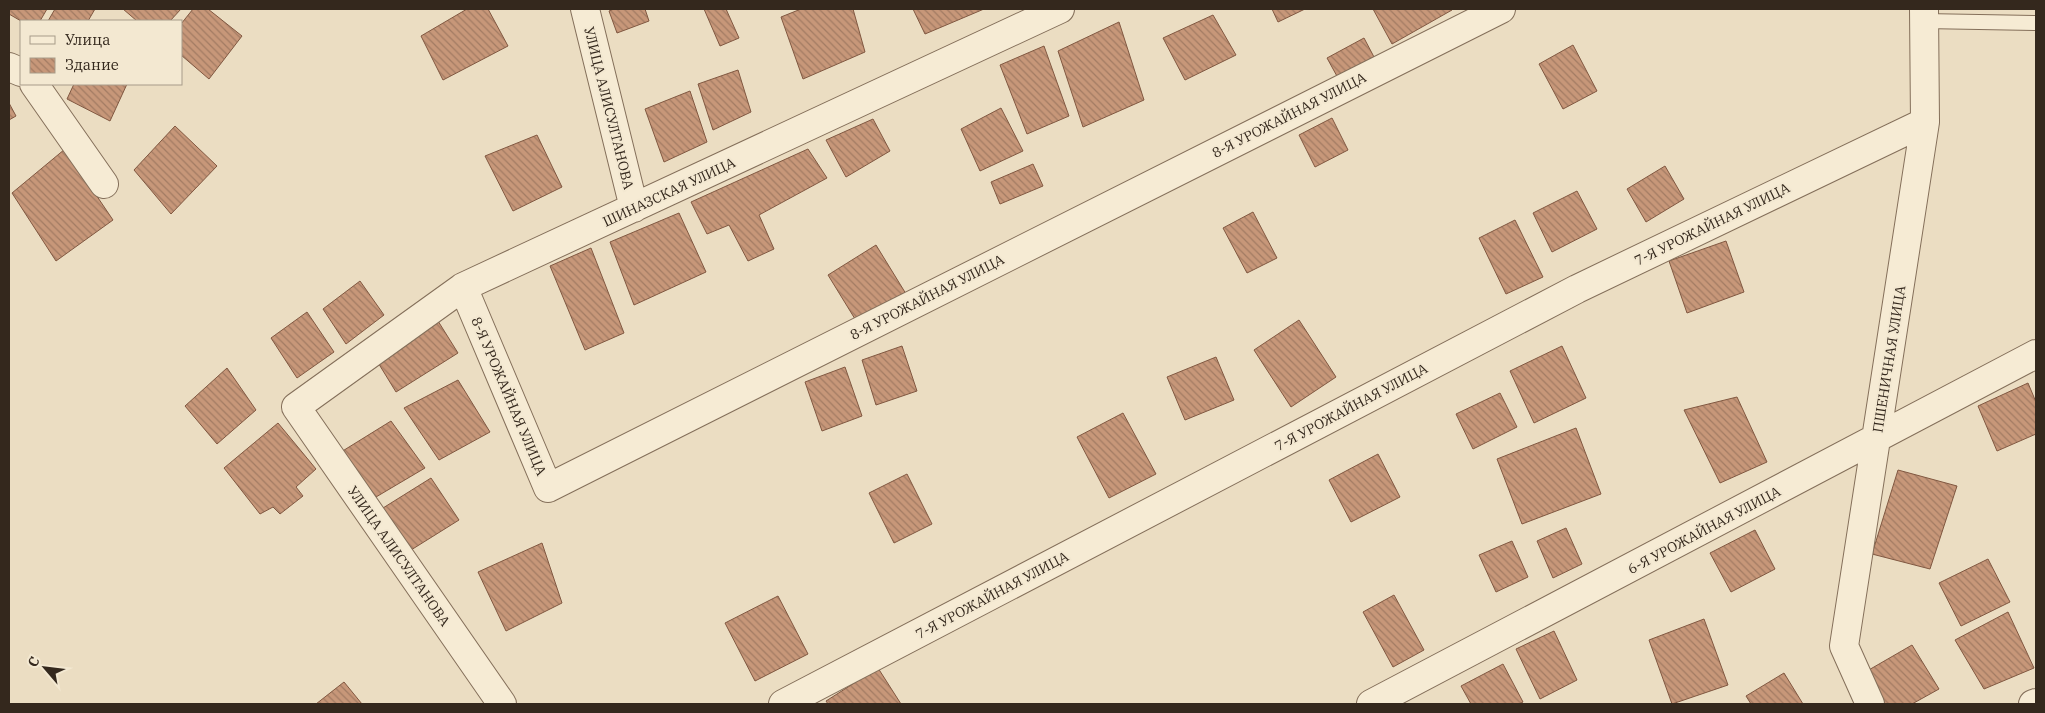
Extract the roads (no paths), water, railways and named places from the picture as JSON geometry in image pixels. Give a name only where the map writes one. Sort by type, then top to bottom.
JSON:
[{"type":"street","name":"УЛИЦА АЛИСУЛТАНОВА","points":[[585,9],[634,208]]},
{"type":"street","name":"ШИНАЗСКАЯ УЛИЦА","points":[[296,407],[463,287],[1060,9]]},
{"type":"street","name":"8-Я УРОЖАЙНАЯ УЛИЦА","points":[[463,287],[548,488],[1501,9]]},
{"type":"street","name":"ПШЕНИЧНАЯ УЛИЦА","points":[[1870,704],[1844,646],[1925,122],[1924,15]]},
{"type":"street","points":[[35,85],[104,184]]},
{"type":"street","name":"7-Я УРОЖАЙНАЯ УЛИЦА","points":[[783,704],[1577,289],[1925,122]]},
{"type":"street","name":"6-Я УРОЖАЙНАЯ УЛИЦА","points":[[1371,704],[2036,354]]},
{"type":"street","name":"УЛИЦА АЛИСУЛТАНОВА","points":[[296,407],[502,704]]},
{"type":"lane","points":[[1924,15],[2036,23]]}]
